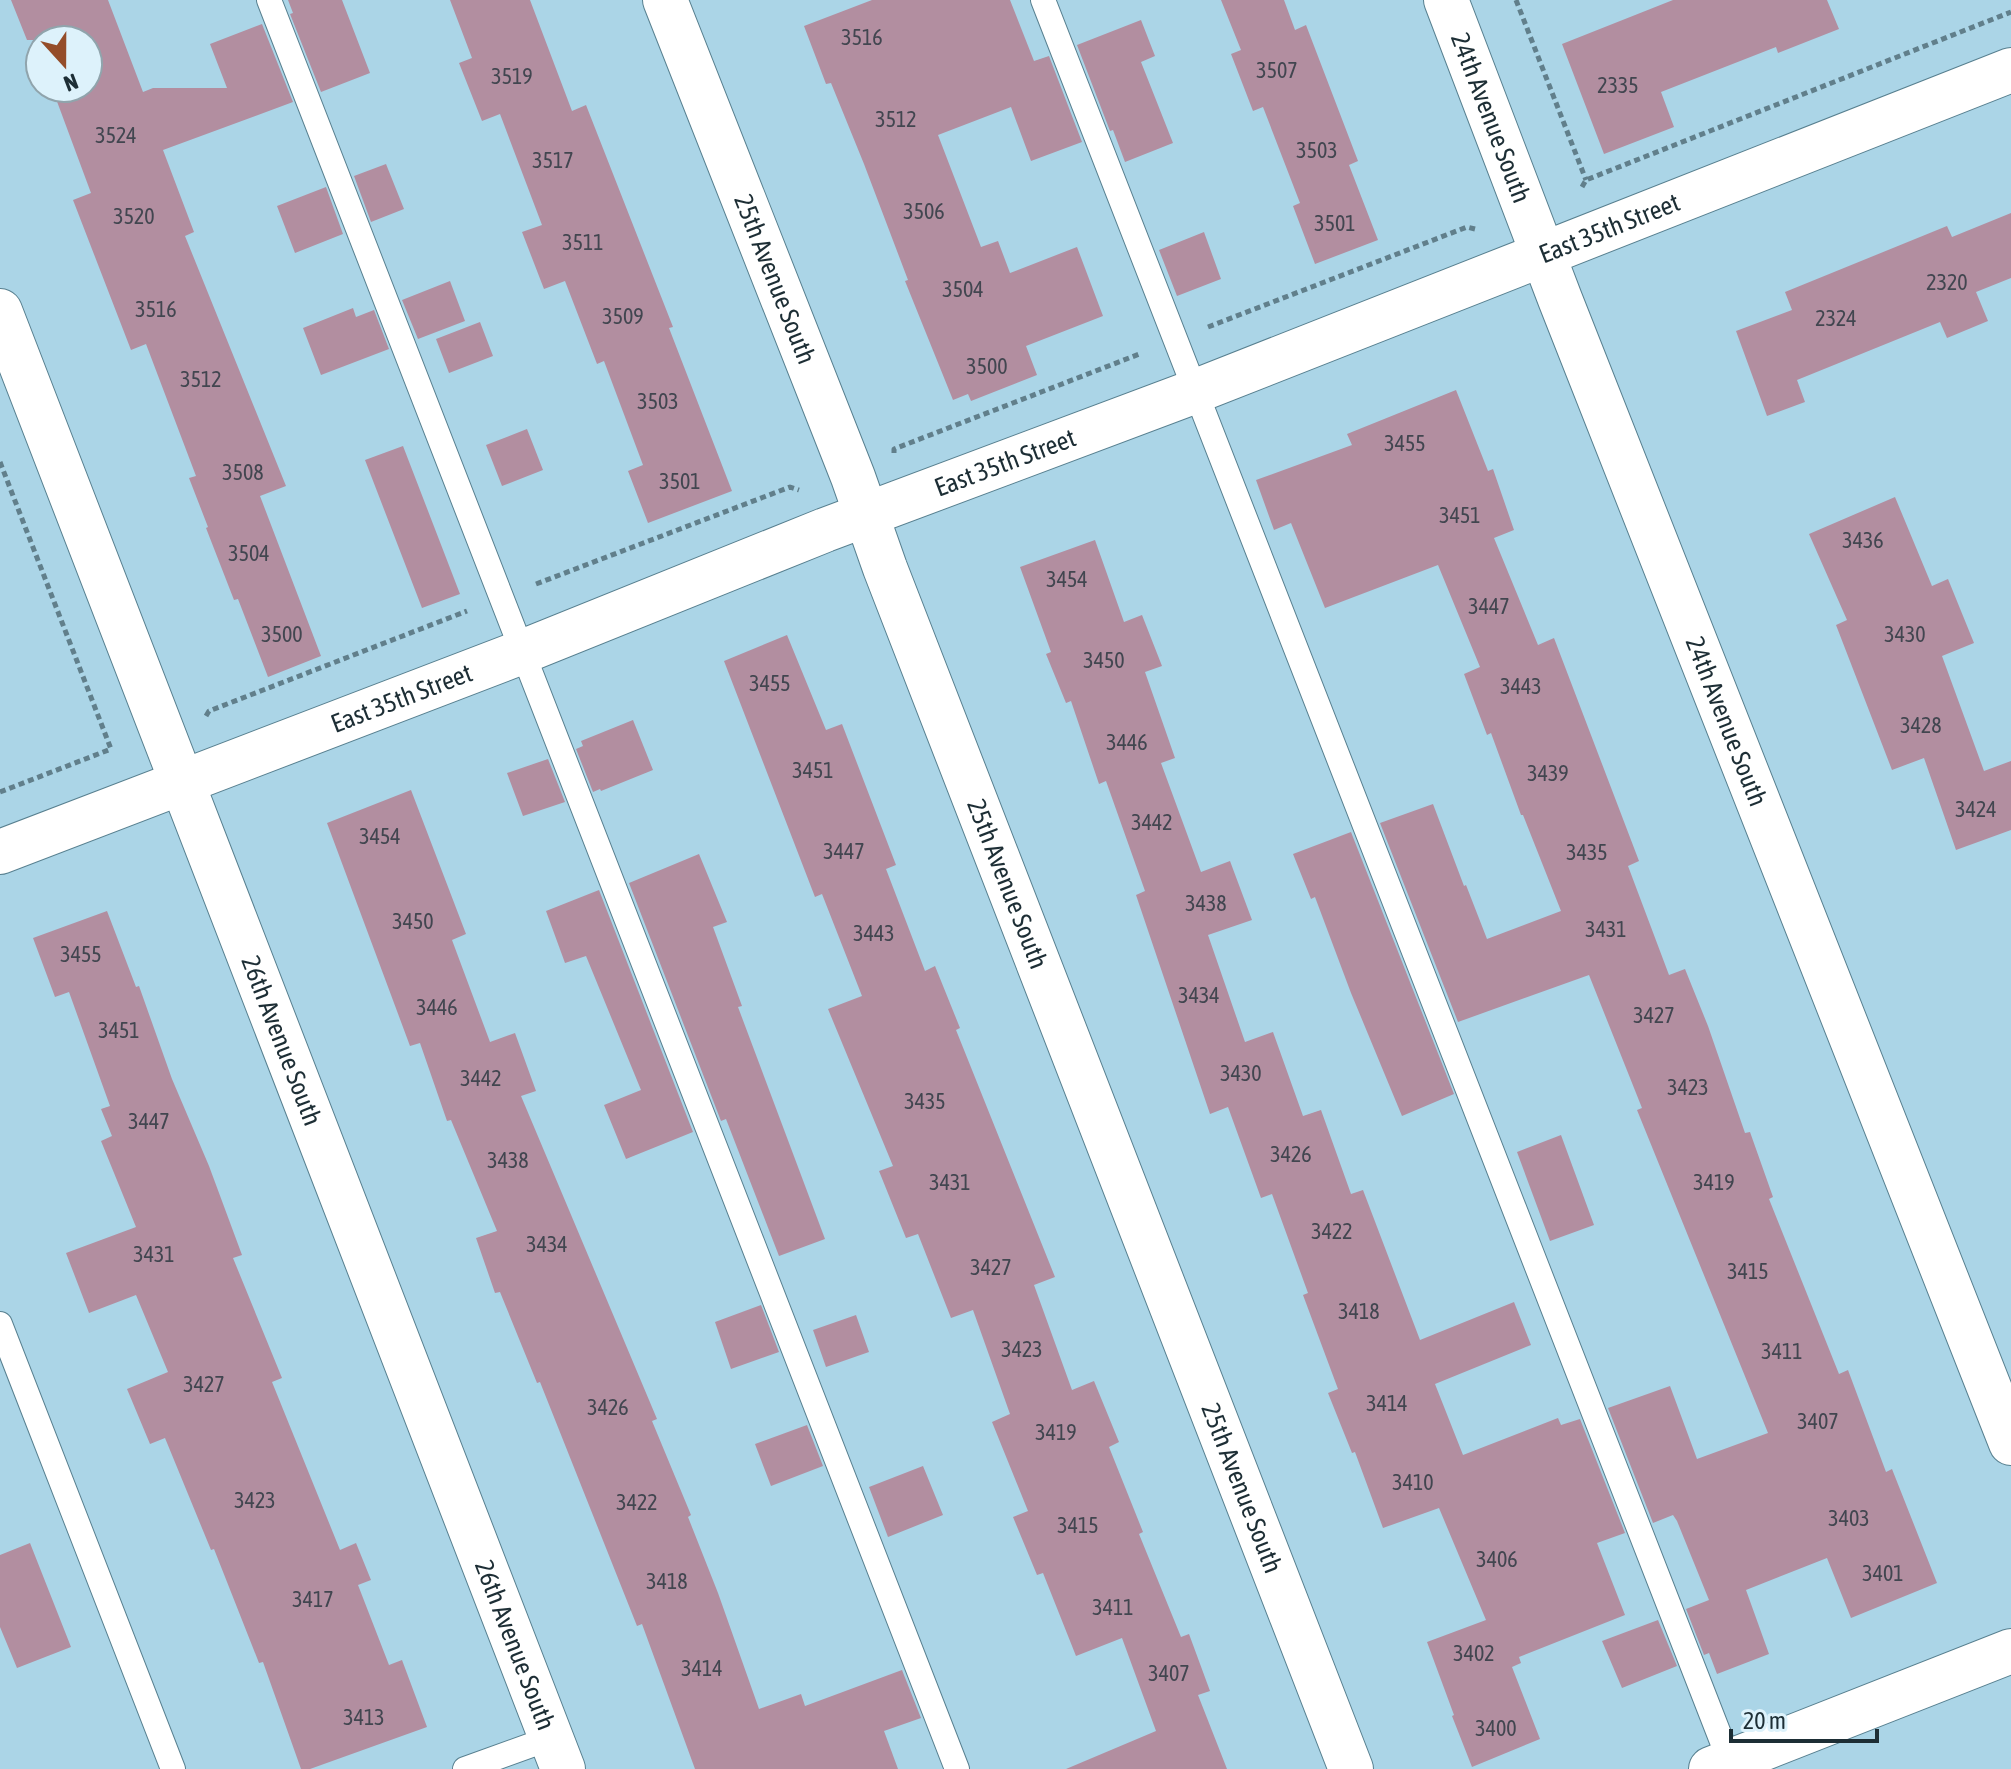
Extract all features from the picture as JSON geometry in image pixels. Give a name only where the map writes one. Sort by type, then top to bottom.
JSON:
[{"type":"street","name":"25th Avenue South","points":[[665,0],[1351,1769]]},
{"type":"street","name":"24th Avenue South","points":[[1446,0],[1543,256],[2011,1443]]},
{"type":"street","name":"East 35th Street","points":[[0,852],[522,652],[865,515],[2008,80]]},
{"type":"street","name":"26th Avenue South","points":[[0,311],[557,1754]]},
{"type":"street","points":[[1720,1765],[2011,1651]]},
{"type":"lane","points":[[269,0],[957,1769]]},
{"type":"lane","points":[[1043,0],[1196,391],[1720,1765]]},
{"type":"lane","points":[[0,1324],[173,1769]]},
{"type":"lane","points":[[465,1769],[557,1754]]},
{"type":"path","points":[[1516,0],[1586,180]]},
{"type":"path","points":[[1579,192],[1586,180],[2011,12]]},
{"type":"path","points":[[0,462],[111,749],[119,753]]},
{"type":"path","points":[[0,792],[111,749]]},
{"type":"building","points":[[11,0],[108,0],[143,92],[153,88],[227,88],[210,44],[262,24],[293,102],[163,150],[194,232],[185,236],[286,486],[260,496],[321,656],[268,677],[206,528],[189,478],[196,476],[146,344],[131,350],[73,200],[91,193],[58,104],[104,104],[104,24],[24,24],[24,32]]},
{"type":"building","points":[[288,0],[342,0],[370,73],[321,92],[290,14],[293,13]]},
{"type":"building","points":[[450,0],[530,0],[572,111],[586,105],[673,327],[669,328],[732,491],[648,523],[628,471],[643,465],[604,361],[597,364],[565,281],[544,289],[522,232],[542,225],[500,114],[482,121],[459,63],[472,58]]},
{"type":"building","points":[[872,0],[1010,0],[1034,61],[1049,56],[1082,142],[1031,161],[1011,107],[938,135],[981,247],[998,241],[1010,273],[1077,247],[1103,316],[1026,346],[1037,375],[971,401],[968,394],[953,400],[905,281],[908,280],[864,164],[831,83],[826,84],[804,26]]},
{"type":"building","points":[[1221,0],[1284,0],[1295,30],[1306,25],[1358,161],[1349,165],[1378,240],[1315,264],[1293,206],[1300,203],[1263,107],[1253,111],[1231,54],[1241,50]]},
{"type":"building","points":[[1673,0],[1827,0],[1839,29],[1778,53],[1776,47],[1661,92],[1674,127],[1604,154],[1562,44]]},
{"type":"building","points":[[1141,20],[1155,56],[1141,62],[1173,143],[1125,162],[1077,45]]},
{"type":"building","points":[[386,164],[404,209],[371,222],[354,176]]},
{"type":"building","points":[[326,187],[343,234],[295,253],[277,206]]},
{"type":"building","points":[[2011,213],[2011,278],[1976,292],[1988,321],[1947,338],[1940,322],[1797,380],[1805,402],[1767,416],[1736,331],[1792,310],[1785,292],[1947,226],[1952,237]]},
{"type":"building","points":[[1204,232],[1221,279],[1177,296],[1159,250]]},
{"type":"building","points":[[450,281],[465,321],[418,339],[402,300]]},
{"type":"building","points":[[353,308],[356,317],[374,310],[389,349],[321,375],[303,328]]},
{"type":"building","points":[[480,322],[493,356],[449,373],[436,339]]},
{"type":"building","points":[[1456,390],[1488,471],[1493,469],[1514,530],[1494,538],[1538,645],[1554,638],[1639,861],[1628,866],[1669,975],[1685,969],[1745,1133],[1750,1132],[1773,1197],[1769,1199],[1839,1374],[1848,1370],[1886,1472],[1892,1469],[1937,1583],[1851,1618],[1827,1558],[1746,1590],[1769,1654],[1717,1674],[1709,1653],[1704,1655],[1686,1609],[1709,1600],[1677,1521],[1673,1515],[1653,1523],[1608,1408],[1670,1386],[1697,1459],[1768,1433],[1637,1110],[1642,1108],[1589,975],[1458,1022],[1380,823],[1433,804],[1487,939],[1561,911],[1491,733],[1487,735],[1464,674],[1480,667],[1438,565],[1325,608],[1291,523],[1274,530],[1256,480],[1352,445],[1347,434]]},
{"type":"building","points":[[527,429],[543,470],[502,486],[486,445]]},
{"type":"building","points":[[403,446],[460,594],[422,608],[365,460]]},
{"type":"building","points":[[1895,497],[1932,586],[1948,579],[1974,643],[1942,656],[1984,771],[2011,761],[2011,830],[1956,850],[1924,758],[1892,770],[1836,625],[1847,620],[1809,534]]},
{"type":"building","points":[[1095,540],[1124,622],[1142,615],[1162,666],[1145,672],[1175,758],[1161,763],[1201,872],[1230,861],[1252,920],[1208,935],[1245,1042],[1273,1032],[1303,1116],[1321,1110],[1351,1194],[1363,1190],[1420,1340],[1514,1302],[1531,1345],[1435,1384],[1463,1455],[1558,1418],[1561,1425],[1580,1419],[1625,1533],[1597,1543],[1625,1615],[1519,1657],[1521,1663],[1512,1667],[1540,1739],[1472,1767],[1427,1642],[1486,1620],[1439,1508],[1383,1528],[1355,1452],[1352,1453],[1328,1393],[1338,1389],[1303,1295],[1308,1293],[1272,1194],[1261,1198],[1228,1107],[1210,1114],[1136,895],[1145,891],[1106,781],[1099,784],[1071,701],[1066,703],[1046,654],[1051,652],[1020,567]]},
{"type":"building","points":[[787,635],[826,730],[842,724],[896,865],[886,869],[925,971],[935,966],[960,1028],[956,1030],[1055,1277],[1034,1285],[1072,1390],[1094,1381],[1119,1442],[1109,1447],[1143,1532],[1139,1534],[1181,1637],[1189,1634],[1210,1691],[1198,1695],[1227,1769],[1066,1769],[1156,1731],[1122,1638],[1076,1656],[1043,1573],[1037,1575],[1013,1517],[1028,1511],[992,1422],[1010,1414],[973,1310],[951,1318],[918,1234],[906,1238],[879,1171],[893,1166],[828,1009],[862,996],[822,894],[815,897],[724,661]]},
{"type":"building","points":[[633,720],[653,770],[593,792],[576,749],[583,746],[581,741]]},
{"type":"building","points":[[548,759],[565,802],[523,816],[507,773]]},
{"type":"building","points":[[411,790],[466,934],[452,940],[490,1042],[515,1033],[536,1091],[521,1096],[657,1419],[652,1421],[691,1515],[688,1517],[759,1709],[801,1694],[805,1706],[902,1670],[921,1718],[884,1731],[898,1769],[695,1769],[642,1624],[637,1626],[540,1382],[537,1383],[500,1292],[495,1293],[476,1238],[497,1231],[451,1120],[447,1121],[420,1043],[410,1046],[327,823]]},
{"type":"building","points":[[1351,832],[1454,1094],[1402,1116],[1315,897],[1311,899],[1293,854]]},
{"type":"building","points":[[699,854],[727,922],[713,927],[742,1006],[738,1007],[825,1239],[779,1256],[726,1119],[721,1121],[629,883]]},
{"type":"building","points":[[599,890],[693,1132],[626,1159],[604,1105],[641,1090],[586,956],[565,963],[546,911]]},
{"type":"building","points":[[107,911],[242,1255],[233,1258],[282,1378],[272,1382],[340,1550],[356,1543],[371,1580],[358,1585],[389,1665],[402,1660],[427,1727],[310,1769],[301,1769],[263,1662],[259,1663],[214,1549],[211,1550],[165,1438],[150,1444],[127,1389],[168,1372],[136,1295],[89,1313],[66,1253],[136,1227],[101,1141],[112,1136],[101,1109],[110,1106],[69,992],[55,997],[33,938]]},
{"type":"building","points":[[1561,1135],[1594,1225],[1550,1241],[1517,1152]]},
{"type":"building","points":[[761,1305],[779,1352],[731,1369],[715,1322]]},
{"type":"building","points":[[856,1315],[869,1352],[826,1367],[813,1330]]},
{"type":"building","points":[[807,1425],[823,1466],[771,1486],[755,1444]]},
{"type":"building","points":[[923,1466],[943,1515],[888,1537],[869,1487]]},
{"type":"building","points":[[30,1543],[71,1647],[17,1668],[0,1627],[0,1555]]},
{"type":"building","points":[[1658,1620],[1677,1666],[1622,1688],[1602,1641]]}]
